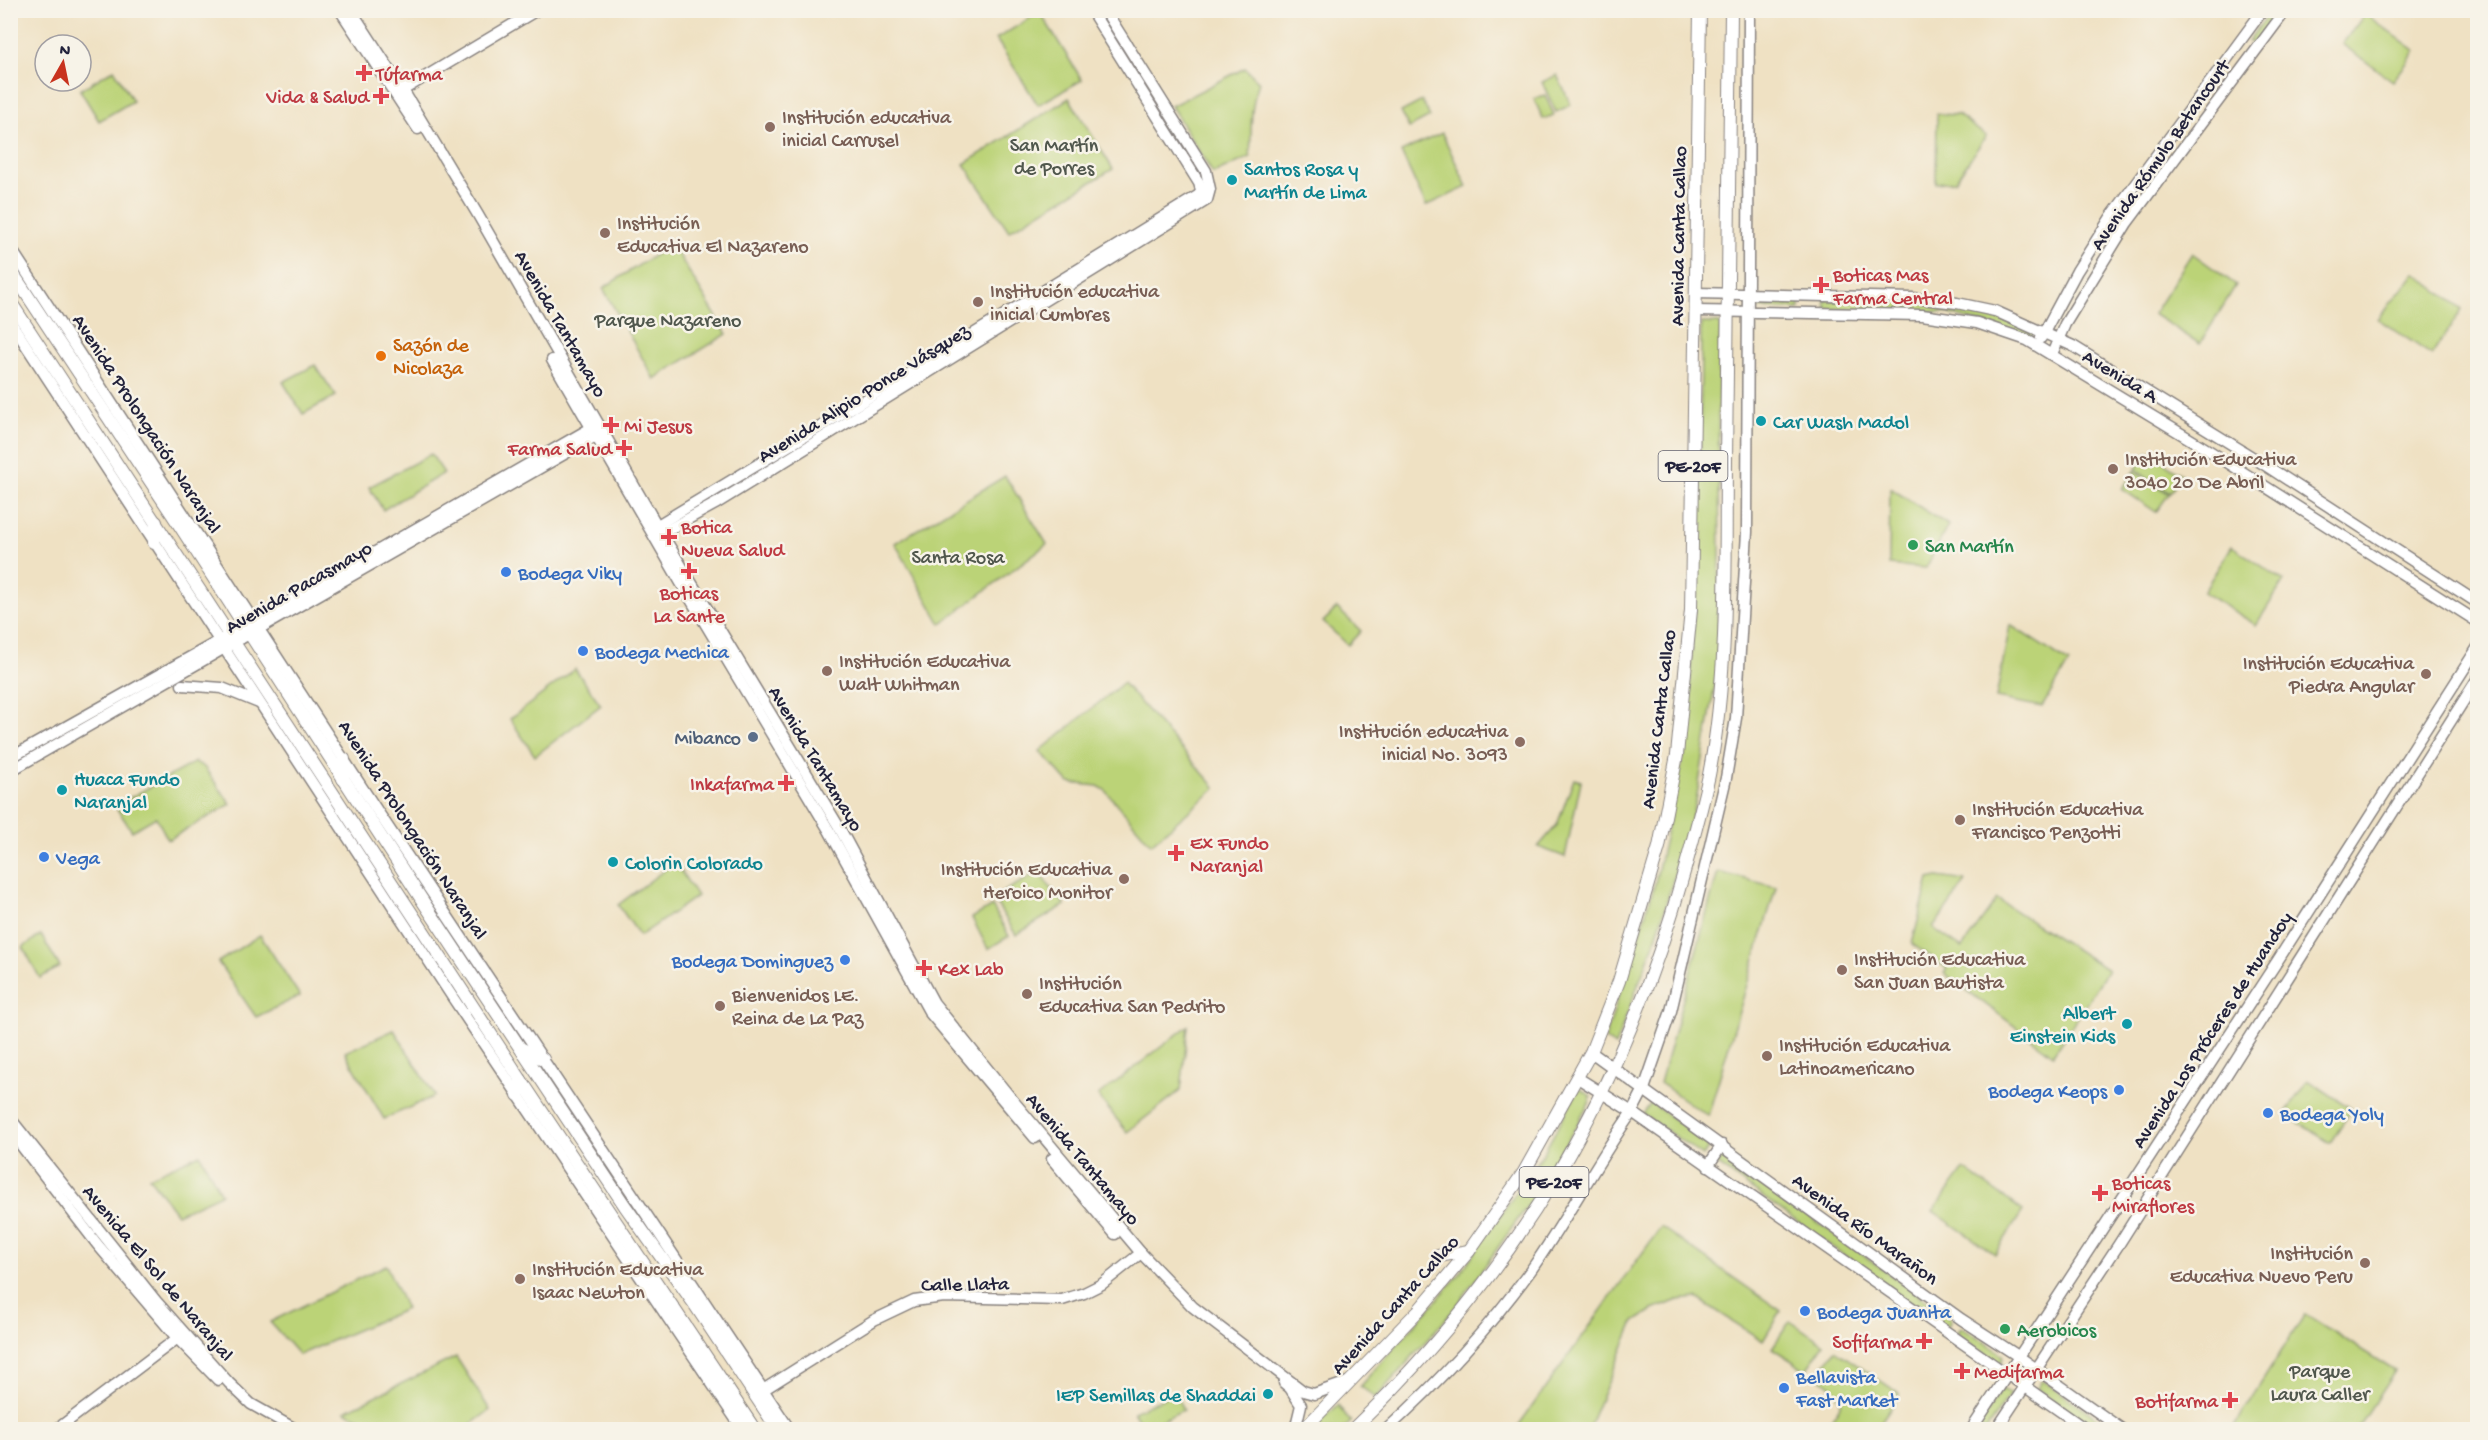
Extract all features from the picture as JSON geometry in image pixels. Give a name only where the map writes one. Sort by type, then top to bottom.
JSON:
[{"type":"main road","name":"Avenida Canta Callao","points":[[1303,1430],[1419,1310],[1469,1251],[1524,1172],[1591,1052],[1619,981],[1659,847],[1677,755],[1691,610],[1700,10]]},
{"type":"main road","name":"PE-20F","points":[[1352,1430],[1416,1365],[1484,1284],[1545,1197],[1572,1152],[1613,1069],[1643,997],[1669,925],[1709,774],[1724,647],[1731,10]]},
{"type":"main road","name":"Avenida Prolongación Naranjal","points":[[10,269],[176,520],[252,628],[343,779],[521,1049],[778,1430]]},
{"type":"main road","points":[[10,301],[156,522],[227,642],[287,724],[755,1430]]},
{"type":"main road","points":[[47,323],[49,309]]},
{"type":"main road","points":[[10,321],[27,326]]},
{"type":"main road","points":[[176,520],[191,524]]},
{"type":"main road","points":[[154,543],[156,522]]},
{"type":"main road","points":[[270,716],[287,724]]},
{"type":"main road","points":[[343,779],[344,759]]},
{"type":"main road","points":[[521,1049],[543,1059]]},
{"type":"main road","points":[[518,1095],[521,1080]]},
{"type":"main road","points":[[1438,1256],[1469,1251]]},
{"type":"main road","points":[[693,1302],[694,1284]]},
{"type":"main road","points":[[655,1299],[673,1306]]},
{"type":"street","name":"Avenida Tantamayo","points":[[340,10],[400,92]]},
{"type":"street","name":"Avenida Tantamayo","points":[[351,10],[656,532],[839,827],[934,1003],[1139,1255],[1189,1312],[1290,1388],[1301,1405],[1295,1430]]},
{"type":"street","points":[[400,92],[537,10]]},
{"type":"street","points":[[1091,10],[1205,193]]},
{"type":"street","points":[[1105,10],[1206,171],[1210,181],[1205,193]]},
{"type":"street","points":[[1386,1430],[1444,1374],[1490,1324],[1532,1268],[1632,1112],[1644,1089],[1671,1011],[1726,778],[1736,718],[1747,532],[1749,10]]},
{"type":"street","name":"Avenida Rómulo Betancourt","points":[[2037,346],[2076,271],[2111,217],[2263,10]]},
{"type":"street","name":"Avenida Rómulo Betancourt","points":[[2052,354],[2065,324],[2149,193],[2286,10]]},
{"type":"street","name":"Avenida Alipio Ponce Vásquez","points":[[656,532],[1205,193]]},
{"type":"street","name":"Avenida Prolongación Naranjal","points":[[10,247],[191,524],[252,628],[344,759],[790,1430]]},
{"type":"street","name":"Avenida A","points":[[1696,292],[1900,297],[1957,303],[1995,311],[2059,339],[2265,465],[2478,603]]},
{"type":"street","name":"Avenida A","points":[[1696,311],[1948,317],[2027,340],[2208,450],[2478,622]]},
{"type":"street","points":[[10,321],[154,543],[227,642],[261,704],[518,1095],[743,1430]]},
{"type":"street","name":"Avenida Pacasmayo","points":[[10,758],[227,642],[598,430]]},
{"type":"street","name":"Avenida Pacasmayo","points":[[10,771],[227,642]]},
{"type":"street","name":"Avenida Los Próceres de Huandoy","points":[[1971,1430],[2278,960],[2478,647]]},
{"type":"street","name":"Avenida Los Próceres de Huandoy","points":[[1996,1430],[2119,1244],[2478,678]]},
{"type":"street","points":[[182,684],[222,688],[261,704]]},
{"type":"street","name":"Avenida Río Marañon","points":[[1591,1052],[1961,1319],[2036,1368],[2123,1430]]},
{"type":"street","name":"Avenida Río Marañon","points":[[1578,1078],[1632,1112],[2087,1430]]},
{"type":"street","name":"Avenida El Sol de Naranjal","points":[[10,1118],[181,1335],[241,1406],[281,1430]]},
{"type":"street","name":"Avenida El Sol de Naranjal","points":[[10,1131],[97,1244],[181,1335],[251,1404],[297,1430]]},
{"type":"street","points":[[1708,1166],[1722,1146]]},
{"type":"street","name":"Avenida Tantamayo","points":[[1139,1255],[1193,1307],[1303,1391],[1314,1394],[1344,1385],[1366,1366]]},
{"type":"street","name":"Calle Llata","points":[[763,1390],[874,1320],[914,1301],[944,1297],[1062,1300],[1102,1284],[1139,1255]]},
{"type":"street","points":[[56,1430],[181,1335]]},
{"type":"green space","points":[[2271,11],[2281,11],[2255,45],[2248,41]]},
{"type":"green space","points":[[1040,12],[1082,80],[1038,105],[996,39]]},
{"type":"green space","points":[[2365,14],[2416,51],[2393,81],[2342,44]]},
{"type":"green space","points":[[1245,68],[1259,82],[1252,110],[1250,157],[1213,174],[1171,106]]},
{"type":"green space","points":[[114,69],[133,101],[99,121],[82,93],[93,93],[93,82]]},
{"type":"green space","points":[[1557,75],[1571,105],[1556,112],[1542,82]]},
{"type":"green space","points":[[1545,95],[1554,115],[1543,119],[1534,99]]},
{"type":"green space","name":"San Martín de Porres","points":[[1069,98],[1113,169],[1009,231],[964,164]]},
{"type":"green space","points":[[1422,101],[1430,117],[1409,128],[1401,112]]},
{"type":"green space","points":[[1937,114],[1958,115],[1986,136],[1955,181],[1936,183]]},
{"type":"green space","points":[[1442,133],[1467,187],[1426,206],[1401,152]]},
{"type":"green space","name":"Parque Nazareno","points":[[672,244],[727,334],[654,379],[603,288]]},
{"type":"green space","points":[[2192,253],[2236,285],[2200,344],[2153,314]]},
{"type":"green space","points":[[2415,273],[2462,309],[2432,355],[2378,319]]},
{"type":"green space","points":[[1755,299],[1800,300],[1800,309],[1753,308]]},
{"type":"green space","points":[[1825,300],[1920,301],[1972,310],[2034,330],[2031,338],[1944,312],[1826,309]]},
{"type":"green space","points":[[1701,323],[1720,323],[1718,397],[1720,555],[1717,672],[1696,801],[1657,935],[1615,1046],[1605,1039],[1654,887],[1687,742],[1700,489]]},
{"type":"green space","points":[[315,365],[336,396],[303,414],[283,382]]},
{"type":"green space","points":[[2148,451],[2182,475],[2170,493],[2136,469]]},
{"type":"green space","points":[[431,454],[444,473],[383,510],[369,487]]},
{"type":"green space","points":[[2135,471],[2169,494],[2156,512],[2122,489]]},
{"type":"green space","name":"Santa Rosa","points":[[1005,476],[1047,544],[941,624],[895,543]]},
{"type":"green space","name":"San Martín","points":[[1890,488],[1948,525],[1926,568],[1889,565]]},
{"type":"green space","points":[[2232,546],[2284,581],[2256,625],[2203,592]]},
{"type":"green space","points":[[1337,608],[1361,631],[1348,645],[1323,622]]},
{"type":"green space","points":[[2010,625],[2069,663],[2042,707],[1996,698]]},
{"type":"green space","points":[[575,669],[601,705],[535,756],[510,719]]},
{"type":"green space","points":[[1123,683],[1216,788],[1151,844],[1105,790],[1098,786],[1069,783],[1040,751]]},
{"type":"green space","points":[[195,762],[204,767],[231,804],[168,840],[156,817],[132,831],[115,806]]},
{"type":"green space","points":[[1574,779],[1581,781],[1565,857],[1538,847],[1557,825]]},
{"type":"green space","points":[[675,862],[697,896],[640,936],[618,905]]},
{"type":"green space","points":[[1038,872],[1065,905],[1016,935],[993,898]]},
{"type":"green space","points":[[1718,872],[1776,887],[1708,1116],[1660,1083]]},
{"type":"green space","points":[[1938,877],[1966,881],[1933,928],[1962,948],[1997,899],[2108,970],[2053,1055],[1944,973],[1947,969],[1912,944],[1929,879]]},
{"type":"green space","points":[[992,906],[1009,936],[988,949],[972,918]]},
{"type":"green space","points":[[41,935],[60,967],[40,978],[23,947]]},
{"type":"green space","points":[[260,935],[300,996],[256,1017],[218,962]]},
{"type":"green space","points":[[1188,1026],[1181,1090],[1127,1132],[1098,1096]]},
{"type":"green space","points":[[394,1030],[435,1096],[384,1119],[345,1052]]},
{"type":"green space","points":[[2308,1080],[2352,1109],[2330,1143],[2285,1114]]},
{"type":"green space","points":[[1579,1088],[1591,1096],[1589,1104],[1538,1191],[1456,1307],[1376,1398],[1360,1386],[1459,1275],[1544,1152]]},
{"type":"green space","points":[[1651,1103],[1710,1145],[1703,1156],[1643,1114]]},
{"type":"green space","points":[[200,1154],[221,1194],[177,1214],[149,1177]]},
{"type":"green space","points":[[1724,1154],[1950,1318],[1951,1322],[1946,1327],[1942,1326],[1717,1164]]},
{"type":"green space","points":[[1964,1169],[2023,1211],[1995,1254],[1933,1211]]},
{"type":"green space","points":[[1661,1227],[1781,1311],[1763,1341],[1697,1298],[1678,1300],[1653,1310],[1634,1322],[1588,1429],[1520,1429],[1518,1426]]},
{"type":"green space","points":[[386,1265],[406,1309],[299,1355],[270,1322]]},
{"type":"green space","name":"Parque Laura Caller","points":[[2305,1314],[2395,1371],[2357,1429],[2232,1429]]},
{"type":"green space","points":[[1790,1321],[1824,1344],[1806,1370],[1772,1348]]},
{"type":"green space","points":[[1964,1328],[2003,1355],[2002,1362],[1998,1363],[1957,1333],[1959,1329]]},
{"type":"green space","points":[[1835,1350],[1900,1394],[1876,1429],[1825,1429],[1841,1401],[1832,1386],[1817,1376]]},
{"type":"green space","points":[[456,1357],[490,1410],[463,1430],[382,1429],[345,1411]]},
{"type":"green space","points":[[2042,1380],[2113,1429],[2095,1429],[2037,1389]]},
{"type":"green space","points":[[2002,1389],[2010,1394],[1987,1429],[1975,1430]]},
{"type":"green space","points":[[1175,1393],[1183,1410],[1144,1429],[1133,1412]]},
{"type":"green space","points":[[1338,1405],[1351,1422],[1343,1429],[1312,1430]]},
{"type":"place","name":"Túfarma","points":[[364,73]]},
{"type":"place","name":"Vida & Salud","points":[[381,96]]},
{"type":"place","name":"Institución educativa inicial Carrusel","points":[[770,127]]},
{"type":"place","name":"Santos Rosa y Martín de Lima","points":[[1232,180]]},
{"type":"place","name":"Institución Educativa El Nazareno","points":[[605,233]]},
{"type":"place","name":"Boticas Mas Farma Central","points":[[1821,285]]},
{"type":"place","name":"Institución educativa inicial Cumbres","points":[[978,302]]},
{"type":"place","name":"Sazón de Nicolaza","points":[[381,356]]},
{"type":"place","name":"Car Wash Madol","points":[[1761,421]]},
{"type":"place","name":"Mi Jesus","points":[[611,425]]},
{"type":"place","name":"Farma Salud","points":[[624,448]]},
{"type":"place","name":"Institución Educativa 3040 20 De Abril","points":[[2113,469]]},
{"type":"place","name":"Botica Nueva Salud","points":[[669,537]]},
{"type":"place","name":"San Martín","points":[[1913,545]]},
{"type":"place","name":"Boticas La Sante","points":[[689,571]]},
{"type":"place","name":"Bodega Viky","points":[[506,572]]},
{"type":"place","name":"Bodega Mechica","points":[[583,651]]},
{"type":"place","name":"Institución Educativa Walt Whitman","points":[[827,671]]},
{"type":"place","name":"Institución Educativa Piedra Angular","points":[[2426,674]]},
{"type":"place","name":"Mibanco","points":[[753,737]]},
{"type":"place","name":"Institución educativa inicial No. 3093","points":[[1520,742]]},
{"type":"place","name":"Inkafarma","points":[[786,783]]},
{"type":"place","name":"Huaca Fundo Naranjal","points":[[62,790]]},
{"type":"place","name":"Institución Educativa Francisco Penzotti","points":[[1960,820]]},
{"type":"place","name":"Ex Fundo Naranjal","points":[[1176,853]]},
{"type":"place","name":"Vega","points":[[44,857]]},
{"type":"place","name":"Colorin Colorado","points":[[613,862]]},
{"type":"place","name":"Institución Educativa Heroico Monitor","points":[[1124,879]]},
{"type":"place","name":"Bodega Dominguez","points":[[845,960]]},
{"type":"place","name":"Kex Lab","points":[[924,968]]},
{"type":"place","name":"Institución Educativa San Juan Bautista","points":[[1842,970]]},
{"type":"place","name":"Institución Educativa San Pedrito","points":[[1027,994]]},
{"type":"place","name":"Bienvenidos LE. Reina de La Paz","points":[[720,1006]]},
{"type":"place","name":"Albert Einstein Kids","points":[[2127,1024]]},
{"type":"place","name":"Institución Educativa Latinoamericano","points":[[1767,1056]]},
{"type":"place","name":"Bodega Keops","points":[[2119,1090]]},
{"type":"place","name":"Bodega Yoly","points":[[2268,1113]]},
{"type":"place","name":"Boticas Miraflores","points":[[2100,1193]]},
{"type":"place","name":"Institución Educativa Nuevo Peru","points":[[2365,1263]]},
{"type":"place","name":"Institución Educativa Isaac Newton","points":[[520,1279]]},
{"type":"place","name":"Bodega Juanita","points":[[1805,1311]]},
{"type":"place","name":"Aerobicos","points":[[2005,1329]]},
{"type":"place","name":"Sofifarma","points":[[1924,1341]]},
{"type":"place","name":"Medifarma","points":[[1962,1371]]},
{"type":"place","name":"Bellavista Fast Market","points":[[1784,1388]]},
{"type":"place","name":"IEP Semillas de Shaddai","points":[[1268,1394]]},
{"type":"place","name":"Botifarma","points":[[2230,1400]]}]
